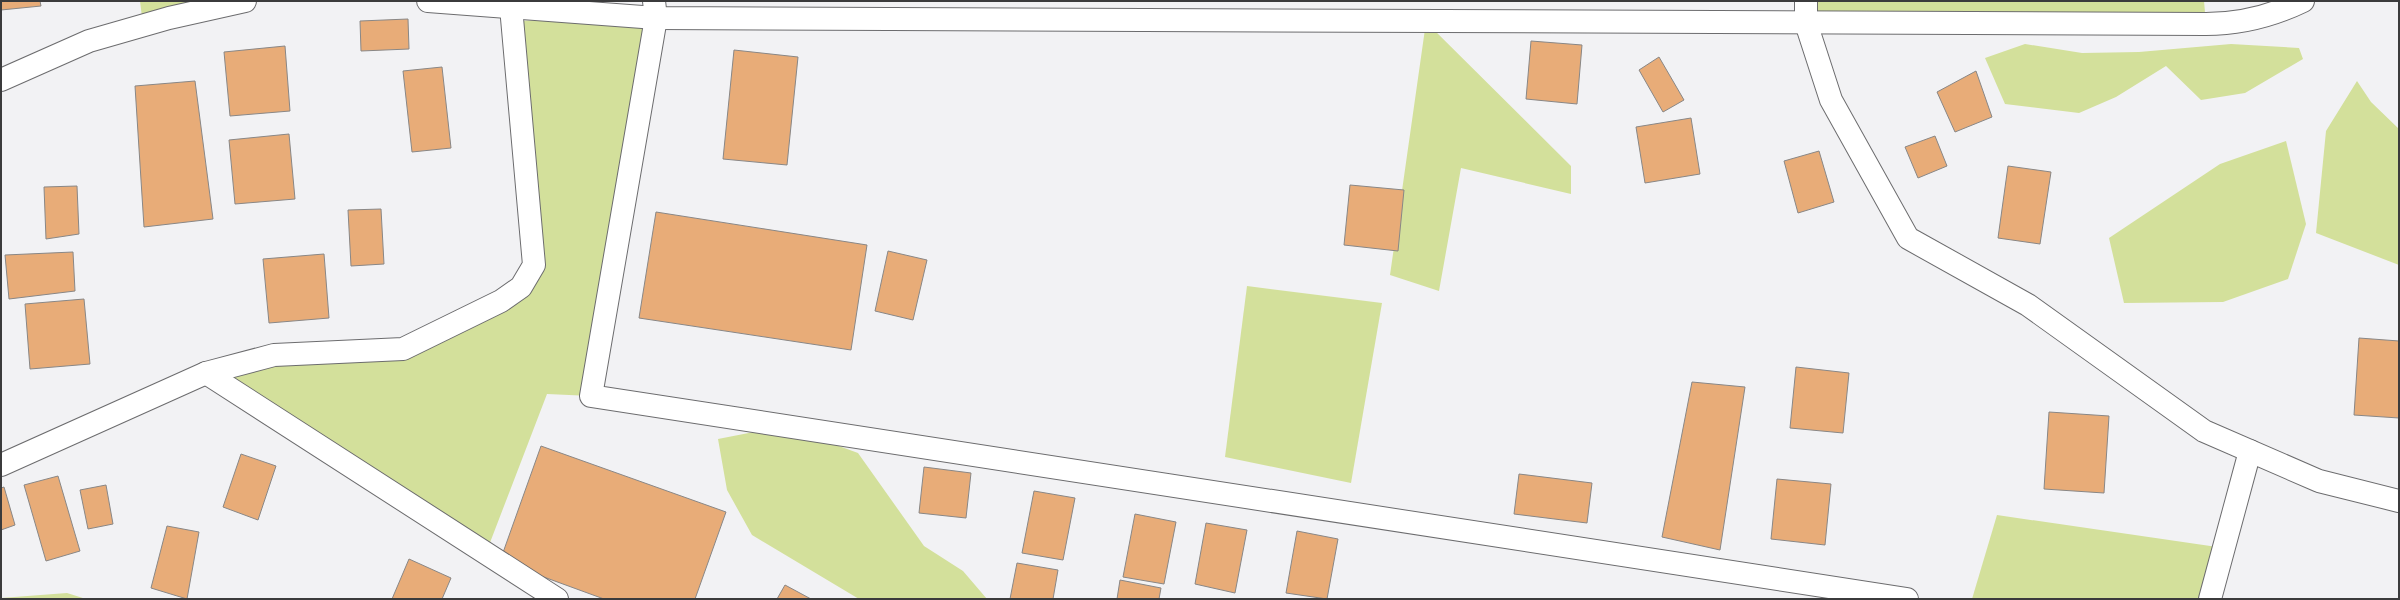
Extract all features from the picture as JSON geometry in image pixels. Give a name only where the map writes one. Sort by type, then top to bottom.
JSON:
[{"type":"street","points":[[1,80],[89,41],[169,18],[245,1]]},
{"type":"street","points":[[428,1],[511,7],[655,9],[1806,23],[2226,24],[2276,14],[2303,1]]},
{"type":"street","points":[[1806,1],[1806,23],[1831,100],[1908,238],[2028,305],[2204,431],[2319,481],[2399,500]]},
{"type":"street","points":[[1,465],[206,373],[274,354],[403,349],[501,302],[520,287],[534,265],[511,7]]},
{"type":"street","points":[[655,9],[591,396],[1907,599]]},
{"type":"street","points":[[206,373],[556,599]]},
{"type":"street","points":[[2210,599],[2250,451]]},
{"type":"green space","points":[[140,1],[246,1],[143,25]]},
{"type":"green space","points":[[1806,1],[2204,1],[2206,24],[1806,23]]},
{"type":"green space","points":[[648,17],[591,396],[547,394],[486,553],[214,379],[316,353],[403,349],[521,287],[534,265],[512,21]]},
{"type":"green space","points":[[1426,22],[1571,166],[1571,194],[1461,168],[1439,291],[1390,275]]},
{"type":"green space","points":[[2025,44],[2082,53],[2139,52],[2231,44],[2299,48],[2303,59],[2245,93],[2201,100],[2166,66],[2116,97],[2079,113],[2005,104],[1985,58]]},
{"type":"green space","points":[[2357,81],[2371,102],[2399,129],[2399,265],[2316,233],[2326,131]]},
{"type":"green space","points":[[2286,141],[2306,224],[2288,279],[2223,302],[2124,303],[2109,238],[2220,164]]},
{"type":"green space","points":[[1247,286],[1382,303],[1351,483],[1225,457]]},
{"type":"green space","points":[[784,426],[858,453],[924,546],[963,571],[987,599],[859,599],[752,535],[727,490],[718,439]]},
{"type":"green space","points":[[1997,515],[2224,548],[2210,599],[1972,599]]},
{"type":"green space","points":[[67,593],[86,599],[1,599],[1,598]]},
{"type":"building","points":[[1,1],[40,1],[41,6],[1,10]]},
{"type":"building","points":[[408,19],[409,49],[361,51],[360,21]]},
{"type":"building","points":[[1531,41],[1582,45],[1577,104],[1526,99]]},
{"type":"building","points":[[285,46],[290,111],[230,116],[224,52]]},
{"type":"building","points":[[734,50],[798,57],[787,165],[723,159]]},
{"type":"building","points":[[1659,57],[1684,100],[1663,112],[1639,70]]},
{"type":"building","points":[[442,67],[451,148],[412,152],[403,71]]},
{"type":"building","points":[[1976,71],[1992,117],[1955,132],[1937,92]]},
{"type":"building","points":[[195,81],[213,219],[144,227],[135,86]]},
{"type":"building","points":[[1691,118],[1700,174],[1645,183],[1636,127]]},
{"type":"building","points":[[289,134],[295,199],[235,204],[229,140]]},
{"type":"building","points":[[1935,136],[1947,166],[1918,178],[1905,147]]},
{"type":"building","points":[[1819,151],[1834,202],[1798,213],[1784,161]]},
{"type":"building","points":[[2008,166],[2051,172],[2040,244],[1998,238]]},
{"type":"building","points":[[1350,185],[1404,190],[1398,251],[1344,245]]},
{"type":"building","points":[[77,186],[79,234],[46,239],[44,187]]},
{"type":"building","points":[[381,209],[384,264],[351,266],[348,210]]},
{"type":"building","points":[[656,212],[867,245],[851,350],[639,318]]},
{"type":"building","points":[[888,251],[927,260],[913,320],[875,311]]},
{"type":"building","points":[[73,252],[75,291],[9,299],[5,255]]},
{"type":"building","points":[[324,254],[329,318],[269,323],[263,259]]},
{"type":"building","points":[[84,299],[90,364],[30,369],[25,304]]},
{"type":"building","points":[[2359,338],[2399,341],[2399,418],[2354,415]]},
{"type":"building","points":[[1796,367],[1849,373],[1843,433],[1790,428]]},
{"type":"building","points":[[1692,382],[1745,387],[1720,550],[1662,537]]},
{"type":"building","points":[[2049,412],[2109,416],[2104,493],[2044,489]]},
{"type":"building","points":[[541,446],[726,512],[695,599],[604,599],[500,561]]},
{"type":"building","points":[[241,454],[276,466],[258,520],[223,507]]},
{"type":"building","points":[[924,467],[971,473],[966,518],[919,513]]},
{"type":"building","points":[[1519,474],[1592,483],[1587,523],[1514,514]]},
{"type":"building","points":[[58,476],[80,551],[46,561],[24,485]]},
{"type":"building","points":[[1777,479],[1831,484],[1825,545],[1771,539]]},
{"type":"building","points":[[106,485],[113,524],[88,529],[80,490]]},
{"type":"building","points":[[4,487],[15,525],[1,530],[1,488]]},
{"type":"building","points":[[1034,491],[1075,498],[1063,560],[1022,553]]},
{"type":"building","points":[[1135,514],[1176,522],[1164,584],[1123,577]]},
{"type":"building","points":[[1206,523],[1247,530],[1235,593],[1195,584]]},
{"type":"building","points":[[167,526],[199,532],[187,599],[151,588]]},
{"type":"building","points":[[1297,531],[1338,539],[1327,599],[1286,593]]},
{"type":"building","points":[[409,559],[451,578],[442,599],[392,599]]},
{"type":"building","points":[[1017,563],[1058,570],[1053,599],[1010,599]]},
{"type":"building","points":[[1120,580],[1161,588],[1159,599],[1117,599]]},
{"type":"building","points":[[785,585],[811,599],[777,599]]}]
